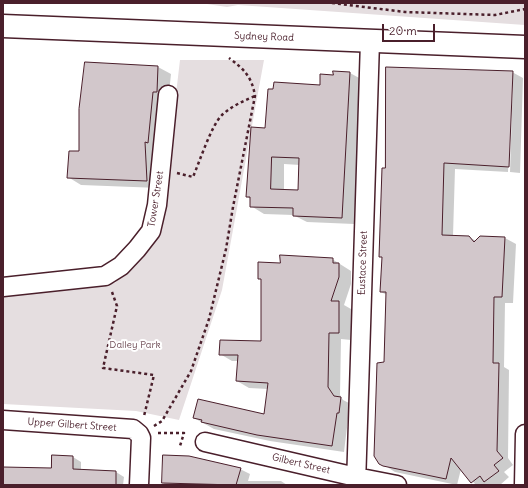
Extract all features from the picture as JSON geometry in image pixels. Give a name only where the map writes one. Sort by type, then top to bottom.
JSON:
[{"type":"main road","name":"Sydney Road","points":[[3,26],[525,47]]},
{"type":"street","name":"Eustace Street","points":[[356,481],[370,41]]},
{"type":"street","name":"Tower Street","points":[[3,287],[105,276],[121,266],[151,231],[156,205],[168,95]]},
{"type":"street","name":"Upper Gilbert Street","points":[[3,420],[133,429],[139,434]]},
{"type":"street","points":[[138,485],[141,438],[139,434]]},
{"type":"street","points":[[524,485],[525,434]]},
{"type":"street","name":"Gilbert Street","points":[[205,442],[356,481],[397,485]]},
{"type":"path","points":[[332,3],[405,12],[496,15],[525,9]]},
{"type":"path","points":[[139,434],[162,421],[191,371],[209,319],[226,249],[255,96],[253,84],[245,70],[229,58]]},
{"type":"path","points":[[176,168],[177,173],[193,177],[203,150],[221,116],[232,107],[255,96]]},
{"type":"path","points":[[105,276],[117,306],[102,368],[154,374],[139,434]]},
{"type":"path","points":[[139,434],[184,433],[180,446]]},
{"type":"green space","points":[[159,3],[525,3],[525,25],[238,5],[227,7],[207,4]]},
{"type":"green space","name":"Dalley Park","points":[[180,60],[264,60],[222,290],[179,420],[136,411],[3,404],[3,293],[115,283],[160,230]]},
{"type":"building","points":[[85,62],[158,66],[157,92],[153,92],[148,143],[145,142],[147,181],[67,178],[69,151],[79,151],[79,109]]},
{"type":"building","points":[[386,67],[513,71],[509,167],[444,163],[442,235],[469,236],[474,242],[480,236],[505,237],[502,297],[494,297],[493,363],[499,363],[497,451],[503,458],[494,465],[499,471],[484,482],[480,476],[471,483],[451,458],[446,479],[383,466],[379,464],[374,456],[377,363],[384,362],[386,292],[380,292],[382,257],[379,257],[382,168],[385,168]]},
{"type":"building","points":[[333,71],[350,72],[342,218],[293,216],[293,208],[250,207],[250,197],[246,197],[251,127],[265,128],[268,89],[273,89],[274,82],[320,85],[320,74],[333,75]],"holes":[[[272,157],[299,158],[298,190],[271,189]]]},
{"type":"building","points":[[280,255],[333,258],[333,263],[339,263],[339,277],[331,301],[339,301],[339,333],[329,333],[328,387],[334,396],[341,397],[332,446],[257,435],[201,422],[202,420],[193,418],[198,399],[264,414],[268,383],[236,381],[238,355],[219,355],[220,340],[261,341],[261,279],[258,279],[258,262],[280,263]]},
{"type":"building","points":[[52,455],[73,456],[73,469],[116,471],[116,485],[3,485],[3,467],[51,468]]},
{"type":"building","points":[[163,455],[189,456],[241,468],[236,485],[162,483]]}]
